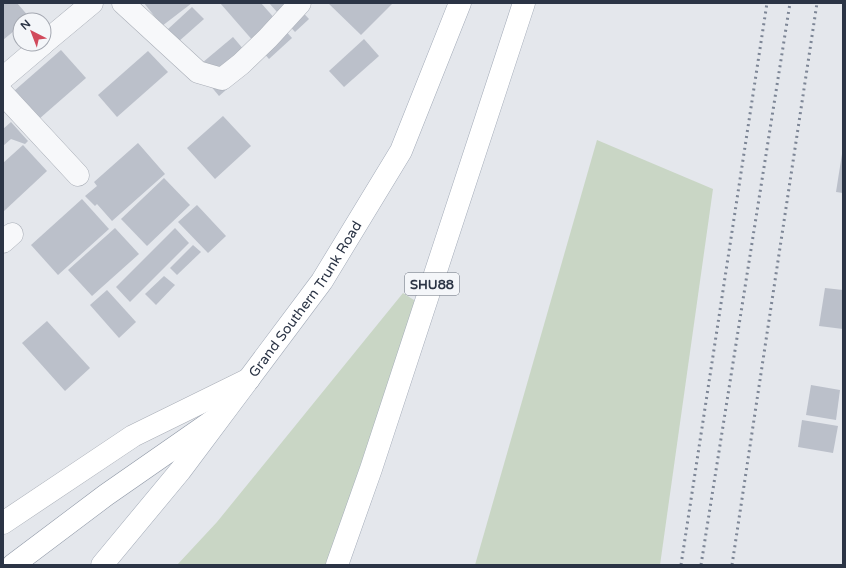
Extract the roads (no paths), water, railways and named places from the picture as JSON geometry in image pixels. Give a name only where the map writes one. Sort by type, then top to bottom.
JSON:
[{"type":"main road","name":"Grand Southern Trunk Road","points":[[102,565],[180,471],[322,281],[401,150],[460,3]]},
{"type":"main road","name":"SHU88","points":[[337,565],[374,461],[524,3]]},
{"type":"main road","points":[[3,523],[133,436],[249,379]]},
{"type":"main road","points":[[13,565],[106,495],[221,416]]},
{"type":"street","points":[[52,36],[92,3]]},
{"type":"street","points":[[123,3],[198,72],[222,79],[241,64],[268,38],[300,3]]},
{"type":"street","points":[[3,78],[34,52]]},
{"type":"street","points":[[3,94],[78,175]]},
{"type":"railway","points":[[681,565],[767,3]]},
{"type":"railway","points":[[701,565],[790,3]]},
{"type":"railway","points":[[732,565],[817,3]]}]
